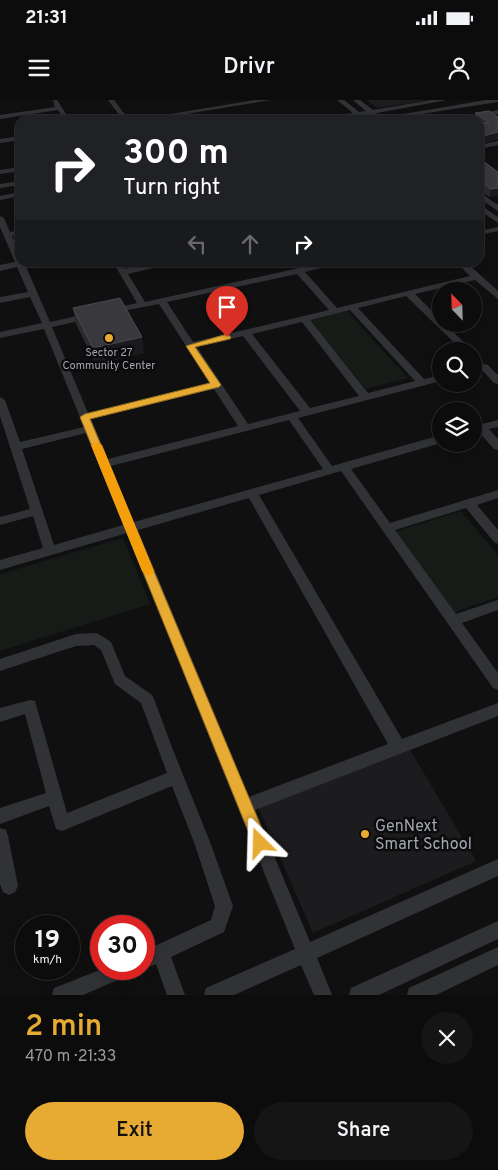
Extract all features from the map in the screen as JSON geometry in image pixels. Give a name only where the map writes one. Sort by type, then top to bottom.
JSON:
[{"type":"street","points":[[54,100],[64,115]]},
{"type":"street","points":[[111,101],[121,100]]},
{"type":"street","points":[[169,115],[265,100]]},
{"type":"street","points":[[340,100],[358,115]]},
{"type":"street","points":[[356,100],[380,115]]},
{"type":"street","points":[[367,115],[444,100]]},
{"type":"street","points":[[414,115],[498,100]]},
{"type":"street","points":[[111,101],[122,115]]},
{"type":"street","points":[[433,115],[498,104]]},
{"type":"street","points":[[0,117],[59,108]]},
{"type":"street","points":[[481,115],[498,112]]},
{"type":"street","points":[[0,141],[15,139]]},
{"type":"street","points":[[484,146],[498,144]]},
{"type":"street","points":[[484,147],[491,150]]},
{"type":"street","points":[[0,172],[15,170]]},
{"type":"street","points":[[0,182],[15,179]]},
{"type":"street","points":[[0,186],[15,184]]},
{"type":"street","points":[[0,198],[15,195]]},
{"type":"street","points":[[484,198],[498,208]]},
{"type":"street","points":[[484,208],[498,208]]},
{"type":"street","points":[[484,210],[498,221]]},
{"type":"street","points":[[0,218],[15,253]]},
{"type":"street","points":[[484,232],[498,229]]},
{"type":"street","points":[[0,268],[15,265]]},
{"type":"street","points":[[21,267],[47,325],[323,995]]},
{"type":"street","points":[[120,267],[142,305]]},
{"type":"street","points":[[123,272],[148,267]]},
{"type":"street","points":[[0,335],[317,267]]},
{"type":"street","points":[[465,267],[498,296]]},
{"type":"street","points":[[299,271],[335,311]]},
{"type":"street","points":[[190,346],[476,277]]},
{"type":"street","points":[[408,293],[459,342]]},
{"type":"street","points":[[0,300],[33,294]]},
{"type":"street","points":[[161,301],[245,428]]},
{"type":"street","points":[[352,307],[422,383]]},
{"type":"street","points":[[304,318],[366,398]]},
{"type":"street","points":[[245,332],[307,412]]},
{"type":"street","points":[[482,370],[498,381]]},
{"type":"street","points":[[104,464],[432,380]]},
{"type":"street","points":[[16,446],[216,385]]},
{"type":"street","points":[[0,400],[2,414],[16,446],[50,550]]},
{"type":"street","points":[[291,416],[330,471]]},
{"type":"street","points":[[482,428],[498,423]]},
{"type":"street","points":[[482,433],[498,446]]},
{"type":"street","points":[[0,565],[432,442]]},
{"type":"street","points":[[344,467],[498,684]]},
{"type":"street","points":[[252,493],[398,747]]},
{"type":"street","points":[[388,528],[498,494]]},
{"type":"street","points":[[469,503],[498,539]]},
{"type":"street","points":[[0,521],[37,511]]},
{"type":"street","points":[[453,621],[498,605]]},
{"type":"street","points":[[0,665],[76,640],[97,639],[106,646],[120,680],[147,699],[202,842],[224,906],[218,926],[155,955]]},
{"type":"street","points":[[0,716],[30,706],[62,823],[176,777]]},
{"type":"street","points":[[245,806],[498,709]]},
{"type":"street","points":[[0,816],[55,797]]},
{"type":"street","points":[[0,836],[9,886]]},
{"type":"street","points":[[213,995],[498,867]]},
{"type":"street","points":[[358,995],[498,930]]},
{"type":"street","points":[[161,953],[176,995]]},
{"type":"street","points":[[416,995],[498,956]]},
{"type":"street","points":[[61,995],[97,980]]},
{"type":"shaded area","points":[[367,100],[430,100],[377,108]]},
{"type":"shaded area","points":[[346,310],[408,378],[366,389],[308,319]]},
{"type":"shaded area","points":[[461,511],[498,555],[498,597],[453,613],[394,532]]},
{"type":"shaded area","points":[[123,538],[150,604],[0,651],[0,574]]},
{"type":"shaded area","name":"GenNext Smart School","points":[[409,748],[476,861],[313,933],[258,807]]},
{"type":"building","points":[[489,111],[498,117],[498,132],[484,136],[484,123],[489,122],[484,119],[484,115],[475,113]]},
{"type":"building","points":[[484,162],[498,172],[498,188],[491,189],[484,184]]},
{"type":"building","points":[[120,298],[142,337],[93,348],[73,308]]},
{"type":"slow traffic","points":[[96,445],[148,571]]},
{"type":"place","name":"Sector 27 Community Center","points":[[109,338]]},
{"type":"place","name":"GenNext Smart School","points":[[365,834]]},
{"type":"route","points":[[227,337],[190,346],[216,385],[85,417],[260,843]]}]
